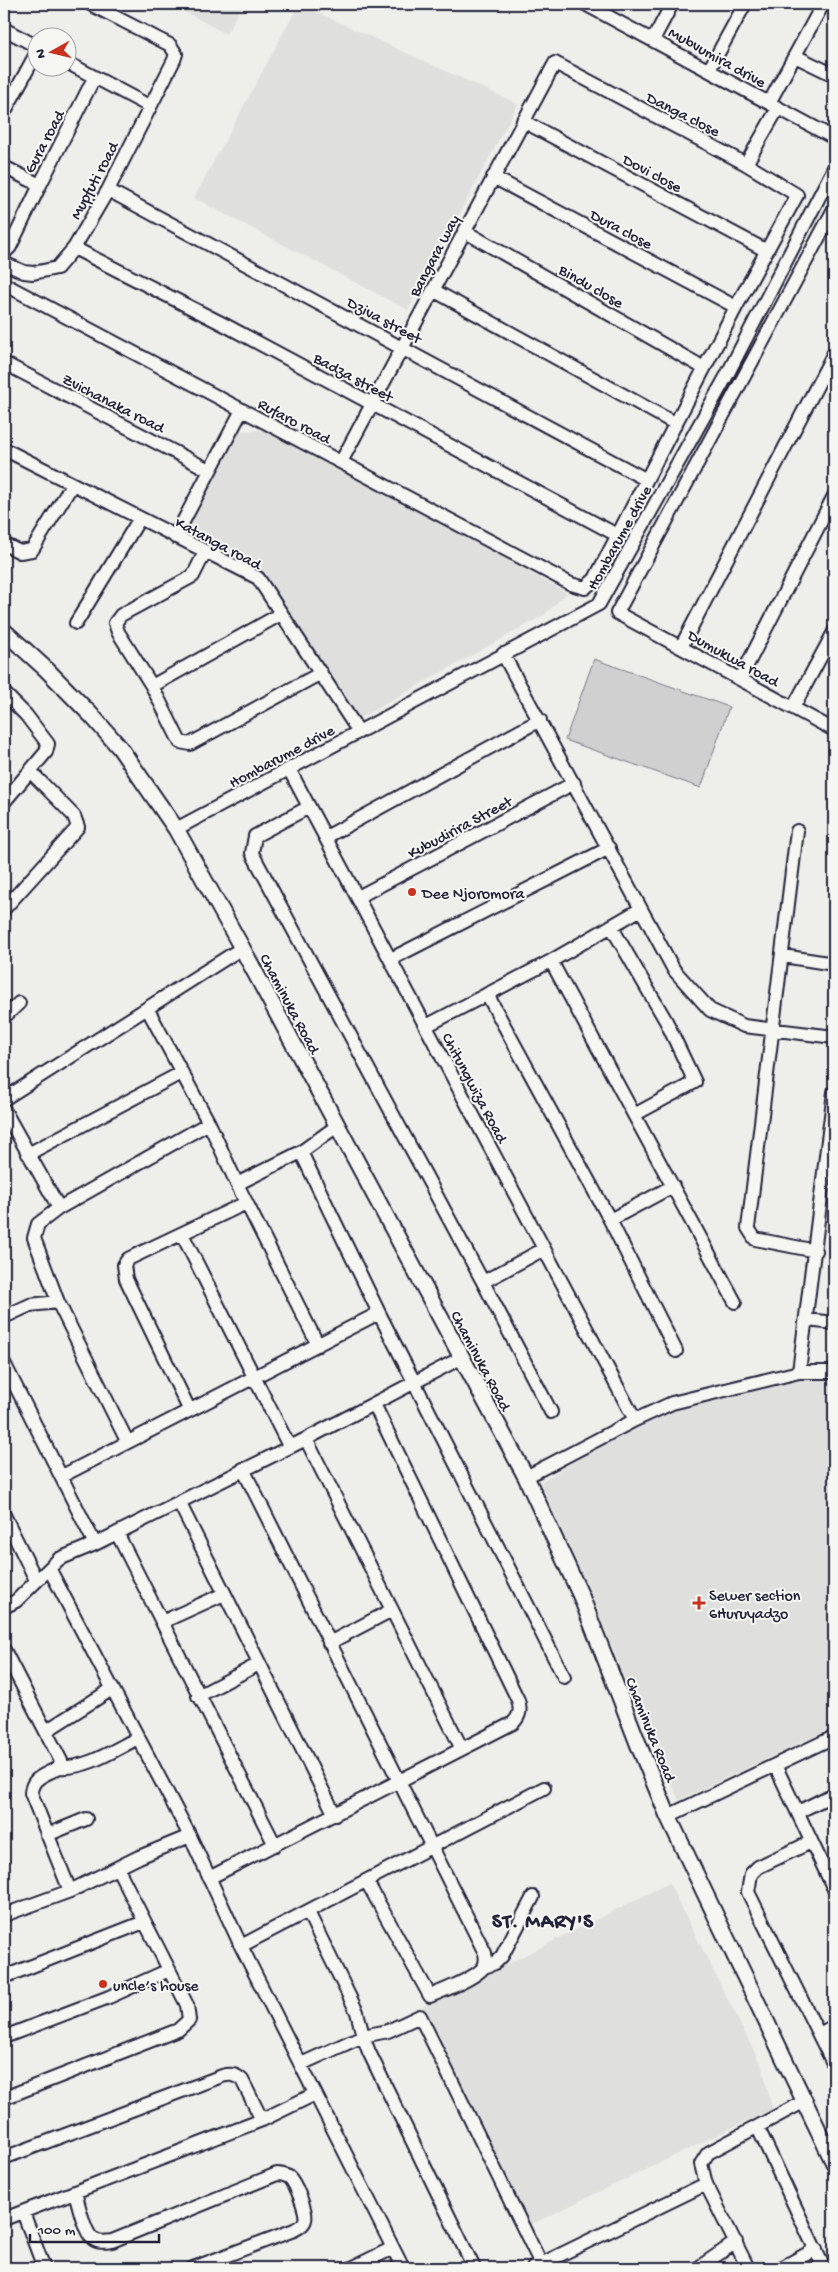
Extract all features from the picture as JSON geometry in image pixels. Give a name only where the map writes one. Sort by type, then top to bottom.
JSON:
[{"type":"main road","name":"Chaminuka Road","points":[[4,631],[47,670],[93,717],[144,780],[176,829],[242,948],[526,1477],[581,1596],[638,1746],[668,1816],[834,2163]]},
{"type":"street","name":"Mupfuti road","points":[[4,263],[24,272],[33,273],[57,268],[74,248],[108,190],[176,54],[170,45],[90,4]]},
{"type":"street","points":[[653,40],[672,4]]},
{"type":"street","points":[[709,70],[745,4]]},
{"type":"street","points":[[746,164],[795,56],[823,4]]},
{"type":"street","name":"Mubvumira drive","points":[[593,6],[834,138]]},
{"type":"street","points":[[4,29],[28,42]]},
{"type":"street","points":[[795,56],[834,75]]},
{"type":"street","name":"Bangara way","points":[[341,462],[555,64]]},
{"type":"street","name":"Danga close","points":[[555,64],[746,164],[797,195],[767,251]]},
{"type":"street","points":[[4,113],[28,67]]},
{"type":"street","points":[[78,69],[149,106]]},
{"type":"street","name":"Gura road","points":[[4,167],[40,185],[94,78]]},
{"type":"street","name":"Dovi close","points":[[523,121],[767,251]]},
{"type":"street","name":"Hombarume drive","points":[[176,829],[599,604],[726,377],[834,168]]},
{"type":"street","name":"Dura close","points":[[493,177],[736,307]]},
{"type":"street","points":[[4,253],[10,247],[40,185]]},
{"type":"street","name":"Dziva street","points":[[108,190],[645,479]]},
{"type":"street","name":"Dumukwa road","points":[[834,209],[617,613],[834,730]]},
{"type":"street","name":"Bindu close","points":[[464,231],[704,368]]},
{"type":"street","name":"Badza street","points":[[74,248],[226,325],[617,535]]},
{"type":"street","points":[[617,535],[767,251]]},
{"type":"street","name":"Rufaro road","points":[[4,284],[571,584],[585,588],[595,579],[617,535]]},
{"type":"street","points":[[433,290],[676,424]]},
{"type":"street","points":[[681,647],[834,353]]},
{"type":"street","name":"Zvichanaka road","points":[[4,363],[210,470]]},
{"type":"street","points":[[175,537],[242,410]]},
{"type":"street","name":"Katanga road","points":[[6,455],[140,518],[258,578],[359,732]]},
{"type":"street","points":[[4,544],[20,552],[32,550],[72,485]]},
{"type":"street","points":[[740,679],[834,496]]},
{"type":"street","points":[[76,623],[140,518]]},
{"type":"street","points":[[205,552],[193,576],[121,616],[115,623],[118,632],[152,686],[178,739],[185,744],[190,744],[321,673]]},
{"type":"street","points":[[152,686],[281,614]]},
{"type":"street","points":[[793,708],[834,632]]},
{"type":"street","points":[[503,654],[674,970],[710,1010],[744,1026],[834,1037]]},
{"type":"street","points":[[4,693],[26,715],[48,744],[46,752],[31,772],[4,802]]},
{"type":"street","points":[[326,837],[540,720]]},
{"type":"street","name":"Chitungwiza Road","points":[[289,769],[392,959],[635,1420]]},
{"type":"street","points":[[4,909],[78,827],[74,816],[31,772]]},
{"type":"street","name":"Kubudirira Street","points":[[358,897],[574,783]]},
{"type":"street","points":[[309,807],[255,836],[252,853],[551,1412]]},
{"type":"street","points":[[798,831],[748,1228],[755,1239],[816,1251]]},
{"type":"street","points":[[392,959],[609,848]]},
{"type":"street","points":[[426,1026],[551,961],[641,909]]},
{"type":"street","points":[[611,926],[666,1021],[695,1082],[634,1115]]},
{"type":"street","points":[[4,1099],[242,948]]},
{"type":"street","points":[[783,956],[834,964]]},
{"type":"street","points":[[551,961],[735,1302]]},
{"type":"street","points":[[487,994],[610,1220],[676,1351]]},
{"type":"street","points":[[4,1017],[19,1003]]},
{"type":"street","points":[[146,1008],[209,1123],[246,1202],[318,1345]]},
{"type":"street","points":[[28,1154],[181,1073]]},
{"type":"street","points":[[799,1372],[816,1251],[834,1092]]},
{"type":"street","points":[[4,1110],[59,1208]]},
{"type":"street","points":[[127,1441],[58,1302],[34,1238],[38,1224],[59,1208],[209,1123]]},
{"type":"street","points":[[238,1184],[301,1152],[337,1126]]},
{"type":"street","points":[[301,1152],[485,1525],[564,1676]]},
{"type":"street","points":[[610,1220],[673,1186]]},
{"type":"street","points":[[189,1409],[124,1272],[124,1265],[128,1259],[246,1202]]},
{"type":"street","points":[[182,1234],[289,1446]]},
{"type":"street","points":[[483,1282],[544,1249]]},
{"type":"street","points":[[4,1317],[30,1305],[58,1302]]},
{"type":"street","points":[[62,1476],[189,1409],[254,1378],[379,1313]]},
{"type":"street","points":[[807,1320],[834,1323]]},
{"type":"street","points":[[4,1607],[16,1601],[36,1580],[50,1570],[59,1559],[95,1544],[306,1439],[461,1358]]},
{"type":"street","points":[[4,1363],[95,1544]]},
{"type":"street","points":[[526,1477],[635,1420],[672,1403],[799,1372],[834,1372]]},
{"type":"street","points":[[209,1878],[513,1723],[521,1709],[374,1404]]},
{"type":"street","points":[[306,1439],[462,1749]]},
{"type":"street","points":[[243,1469],[485,1953],[484,1967]]},
{"type":"street","points":[[179,1502],[334,1815]]},
{"type":"street","points":[[4,1515],[36,1580]]},
{"type":"street","points":[[117,1533],[275,1845]]},
{"type":"street","points":[[50,1570],[190,1836],[241,1946],[403,2268]]},
{"type":"street","points":[[162,1622],[224,1594]]},
{"type":"street","points":[[330,1643],[392,1610]]},
{"type":"street","points":[[4,1650],[61,1761],[59,1767]]},
{"type":"street","points":[[198,1696],[259,1664]]},
{"type":"street","points":[[46,1731],[112,1689]]},
{"type":"street","points":[[668,1816],[834,1737]]},
{"type":"street","points":[[70,1891],[31,1793],[31,1786],[42,1776],[59,1767],[69,1768],[90,1762],[138,1738]]},
{"type":"street","points":[[775,1765],[811,1842],[831,1874],[834,1889]]},
{"type":"street","points":[[241,1946],[367,1882],[544,1788]]},
{"type":"street","points":[[798,1812],[834,1794]]},
{"type":"street","points":[[47,1835],[86,1819]]},
{"type":"street","points":[[4,1915],[70,1891],[139,1857],[190,1836]]},
{"type":"street","points":[[811,1842],[758,1867],[751,1874],[748,1892],[834,2064]]},
{"type":"street","points":[[4,2098],[178,2030],[189,2020],[190,2012],[118,1869]]},
{"type":"street","points":[[367,1882],[430,1996],[476,1974],[484,1967],[496,1963],[502,1956],[533,1897]]},
{"type":"street","points":[[308,1912],[357,2012],[362,2036],[474,2268]]},
{"type":"street","points":[[4,1976],[144,1922]]},
{"type":"street","points":[[4,2037],[109,1996],[169,1970]]},
{"type":"street","points":[[301,2064],[362,2036],[388,2030],[420,2016],[537,2266],[706,2184]]},
{"type":"street","points":[[819,2034],[834,2026]]},
{"type":"street","points":[[4,2156],[9,2156],[230,2074],[237,2075],[242,2080],[262,2120]]},
{"type":"street","points":[[4,2219],[262,2120],[315,2094]]},
{"type":"street","points":[[748,2268],[706,2184],[701,2164],[708,2153],[805,2102]]},
{"type":"street","points":[[758,2128],[824,2268]]},
{"type":"street","points":[[75,2192],[89,2234],[97,2242],[104,2242],[121,2238],[277,2174],[288,2177],[293,2181],[306,2211],[306,2219],[303,2225],[193,2268]]},
{"type":"street","points":[[23,2212],[44,2268]]},
{"type":"street","points":[[698,2268],[736,2242]]},
{"type":"street","points":[[352,2268],[393,2248]]},
{"type":"street","points":[[781,2268],[816,2249]]},
{"type":"shaded area","points":[[170,4],[243,4],[226,34]]},
{"type":"shaded area","points":[[299,4],[518,104],[408,310],[194,198]]},
{"type":"shaded area","points":[[271,430],[567,593],[544,615],[360,718],[257,565],[185,531],[236,431]]},
{"type":"shaded area","points":[[594,659],[729,707],[701,788],[565,740]]},
{"type":"shaded area","points":[[800,1380],[834,1381],[834,1727],[679,1800],[634,1703],[594,1600],[540,1482],[680,1397]]},
{"type":"shaded area","points":[[669,1883],[763,2069],[772,2109],[530,2225],[422,2007]]},
{"type":"place","name":"Dee Njoromora","points":[[412,892]]},
{"type":"place","name":"Sewer section 6Huruyadzo","points":[[699,1603]]},
{"type":"place","name":"uncle’s house","points":[[103,1984]]},
{"type":"district","name":"ST. MARY'S","points":[[543,1920]]}]
